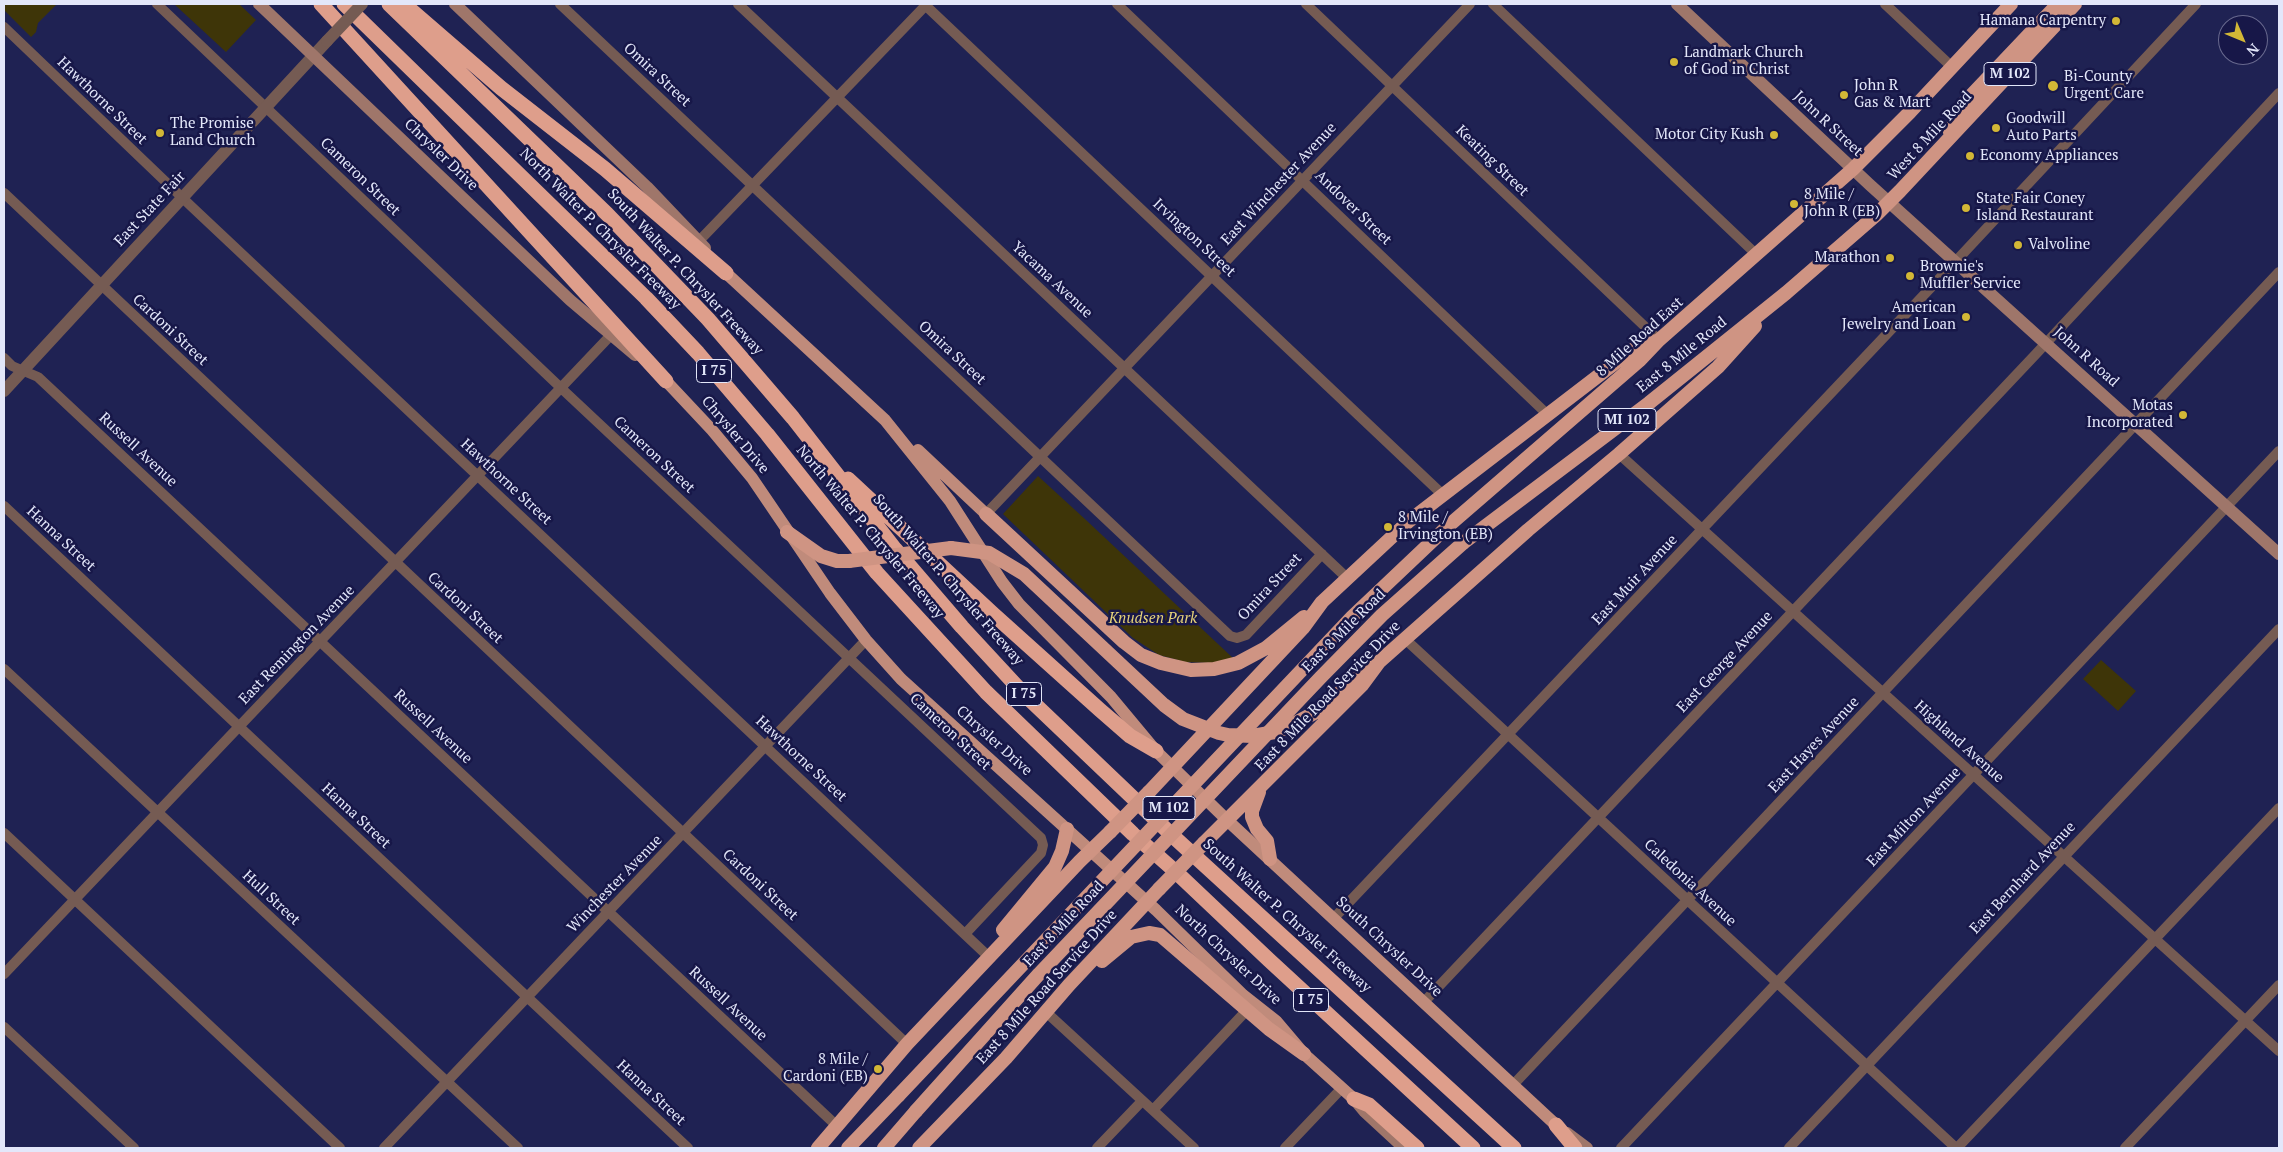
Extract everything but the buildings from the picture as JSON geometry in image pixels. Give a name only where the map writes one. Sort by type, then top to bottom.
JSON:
[{"type":"highway","points":[[321,4],[666,380]]},
{"type":"highway","name":"North Walter P. Chrysler Freeway","points":[[344,4],[646,298],[692,346],[767,434],[877,573],[986,692],[1119,822],[1176,872],[1473,1148]]},
{"type":"highway","name":"South Walter P. Chrysler Freeway","points":[[389,4],[607,214],[668,276],[751,368],[895,549],[962,627],[1024,694],[1175,838],[1514,1148]]},
{"type":"highway","points":[[404,4],[501,88],[605,169],[726,273]]},
{"type":"highway","name":"M 102","points":[[1853,169],[2011,4]]},
{"type":"highway","points":[[1944,144],[1964,103],[2058,4]]},
{"type":"highway","name":"West 8 Mile Road","points":[[1890,202],[2075,4]]},
{"type":"highway","name":"8 Mile Road East","points":[[1446,527],[1640,360],[1659,340],[1853,169]]},
{"type":"highway","name":"East 8 Mile Road","points":[[884,1148],[1039,974],[1321,676],[1382,615],[1464,543],[1638,412],[1786,293],[1890,202]]},
{"type":"highway","name":"East 8 Mile Road Service Drive","points":[[919,1148],[1006,1058],[1069,985],[1159,889],[1362,685],[1379,662],[1528,530],[1619,454],[1718,367],[1786,293]]},
{"type":"highway","points":[[986,514],[1124,642],[1141,655],[1173,667],[1202,670],[1224,667],[1238,663],[1274,643],[1425,507],[1632,350],[1659,340]]},
{"type":"highway","points":[[822,456],[872,499],[992,613],[1093,704],[1130,736],[1156,751]]},
{"type":"highway","name":"East 8 Mile Road","points":[[848,1148],[1352,616],[1446,527]]},
{"type":"highway","points":[[787,532],[821,556],[837,561],[951,548],[983,552],[1007,562],[1024,574],[1164,705],[1183,719],[1228,735],[1246,736],[1288,728],[1316,712],[1356,678],[1379,662]]},
{"type":"highway","points":[[1172,767],[1303,628],[1325,599]]},
{"type":"highway","name":"East 8 Mile Road","points":[[818,1148],[907,1044],[1172,767]]},
{"type":"highway","points":[[1261,787],[1252,815],[1256,829],[1267,841],[1270,859]]},
{"type":"highway","points":[[989,957],[996,939],[1055,868],[1062,851],[1067,829]]},
{"type":"highway","points":[[1069,985],[1131,937],[1154,933],[1168,940],[1269,1029],[1304,1054]]},
{"type":"highway","points":[[1354,1099],[1369,1105],[1417,1148]]},
{"type":"highway","points":[[1556,1125],[1575,1148]]},
{"type":"main road","name":"Chrysler Drive","points":[[259,4],[570,300],[666,380],[712,430],[752,478],[830,593],[866,640],[901,679],[1091,851]]},
{"type":"main road","points":[[455,4],[647,187],[726,273],[986,514]]},
{"type":"main road","name":"John R Street","points":[[1677,4],[1870,185]]},
{"type":"main road","name":"John R Road","points":[[1870,185],[2279,554]]},
{"type":"main road","points":[[885,420],[950,501],[1002,582],[1026,612],[1111,697],[1156,751],[1172,767]]},
{"type":"main road","name":"South Chrysler Drive","points":[[1172,767],[1556,1125],[1587,1148]]},
{"type":"main road","name":"North Chrysler Drive","points":[[1091,851],[1243,995],[1276,1021],[1304,1054],[1404,1148]]},
{"type":"street","name":"Cameron Street","points":[[157,4],[561,388],[1043,841],[1041,853],[964,934]]},
{"type":"street","name":"East State Fair","points":[[4,391],[362,4]]},
{"type":"street","name":"Omira Street","points":[[560,4],[1234,638],[1246,635],[1322,554]]},
{"type":"street","name":"Yacama Avenue","points":[[738,4],[1346,577]]},
{"type":"street","points":[[699,242],[926,4]]},
{"type":"street","name":"Irvington Street","points":[[926,4],[1443,495]]},
{"type":"street","name":"Andover Street","points":[[1117,4],[1547,414]]},
{"type":"street","name":"Keating Street","points":[[1306,4],[1659,340]]},
{"type":"street","name":"East Winchester Avenue","points":[[986,514],[1470,4]]},
{"type":"street","points":[[1493,4],[1757,255]]},
{"type":"street","points":[[1885,4],[1952,67]]},
{"type":"street","name":"East Muir Avenue","points":[[1334,918],[1956,261],[2196,4]]},
{"type":"street","name":"Hawthorne Street","points":[[4,27],[182,198],[989,957]]},
{"type":"street","name":"East George Avenue","points":[[1424,1002],[2047,343],[2279,93]]},
{"type":"street","name":"Cardoni Street","points":[[4,193],[907,1044]]},
{"type":"street","name":"East Hayes Avenue","points":[[1513,1085],[2279,272]]},
{"type":"street","name":"East Remington Avenue","points":[[4,974],[611,335]]},
{"type":"street","name":"Russell Avenue","points":[[4,358],[12,366],[38,377],[837,1126]]},
{"type":"street","name":"East Milton Avenue","points":[[1620,1148],[1974,776],[2279,451]]},
{"type":"street","name":"Highland Avenue","points":[[1619,454],[2279,1051]]},
{"type":"street","name":"Hanna Street","points":[[4,506],[688,1148]]},
{"type":"street","name":"East Bernhard Avenue","points":[[1789,1148],[2279,629]]},
{"type":"street","name":"Caledonia Avenue","points":[[1405,638],[1957,1148]]},
{"type":"street","name":"Winchester Avenue","points":[[384,1148],[866,640]]},
{"type":"street","name":"Hull Street","points":[[4,669],[518,1148]]},
{"type":"street","points":[[1957,1148],[2279,808]]},
{"type":"street","points":[[4,833],[340,1148]]},
{"type":"street","points":[[2125,1148],[2279,985]]},
{"type":"street","points":[[1153,1110],[1247,1010],[1247,1003],[1243,995]]},
{"type":"street","points":[[1046,1012],[1194,1148]]},
{"type":"street","points":[[4,1027],[134,1148]]},
{"type":"street","points":[[1285,1148],[1342,1088]]},
{"type":"street","points":[[1097,1148],[1142,1100]]},
{"type":"green space","points":[[4,4],[57,4],[38,23],[36,32],[31,37],[4,10]]},
{"type":"green space","points":[[174,4],[239,4],[256,20],[226,52]]},
{"type":"green space","name":"Knudsen Park","points":[[1038,476],[1234,659],[1211,663],[1185,662],[1159,655],[1133,638],[1003,514]]},
{"type":"green space","points":[[2101,660],[2136,691],[2118,711],[2083,679]]},
{"type":"place","name":"Hamana Carpentry","points":[[2116,21]]},
{"type":"place","name":"Landmark Church of God in Christ","points":[[1674,62]]},
{"type":"place","name":"Bi-County Urgent Care","points":[[2053,86]]},
{"type":"place","name":"John R Gas & Mart","points":[[1844,95]]},
{"type":"place","name":"Goodwill Auto Parts","points":[[1996,128]]},
{"type":"place","name":"The Promise Land Church","points":[[160,133]]},
{"type":"place","name":"Motor City Kush","points":[[1774,135]]},
{"type":"place","name":"Economy Appliances","points":[[1970,156]]},
{"type":"place","name":"8 Mile / John R (EB)","points":[[1794,204]]},
{"type":"place","name":"State Fair Coney Island Restaurant","points":[[1966,208]]},
{"type":"place","name":"Valvoline","points":[[2018,245]]},
{"type":"place","name":"Marathon","points":[[1890,258]]},
{"type":"place","name":"Brownie's Muffler Service","points":[[1910,276]]},
{"type":"place","name":"American Jewelry and Loan","points":[[1966,317]]},
{"type":"place","name":"Motas Incorporated","points":[[2183,415]]},
{"type":"place","name":"8 Mile / Irvington (EB)","points":[[1388,527]]},
{"type":"place","name":"8 Mile / Cardoni (EB)","points":[[878,1069]]}]
